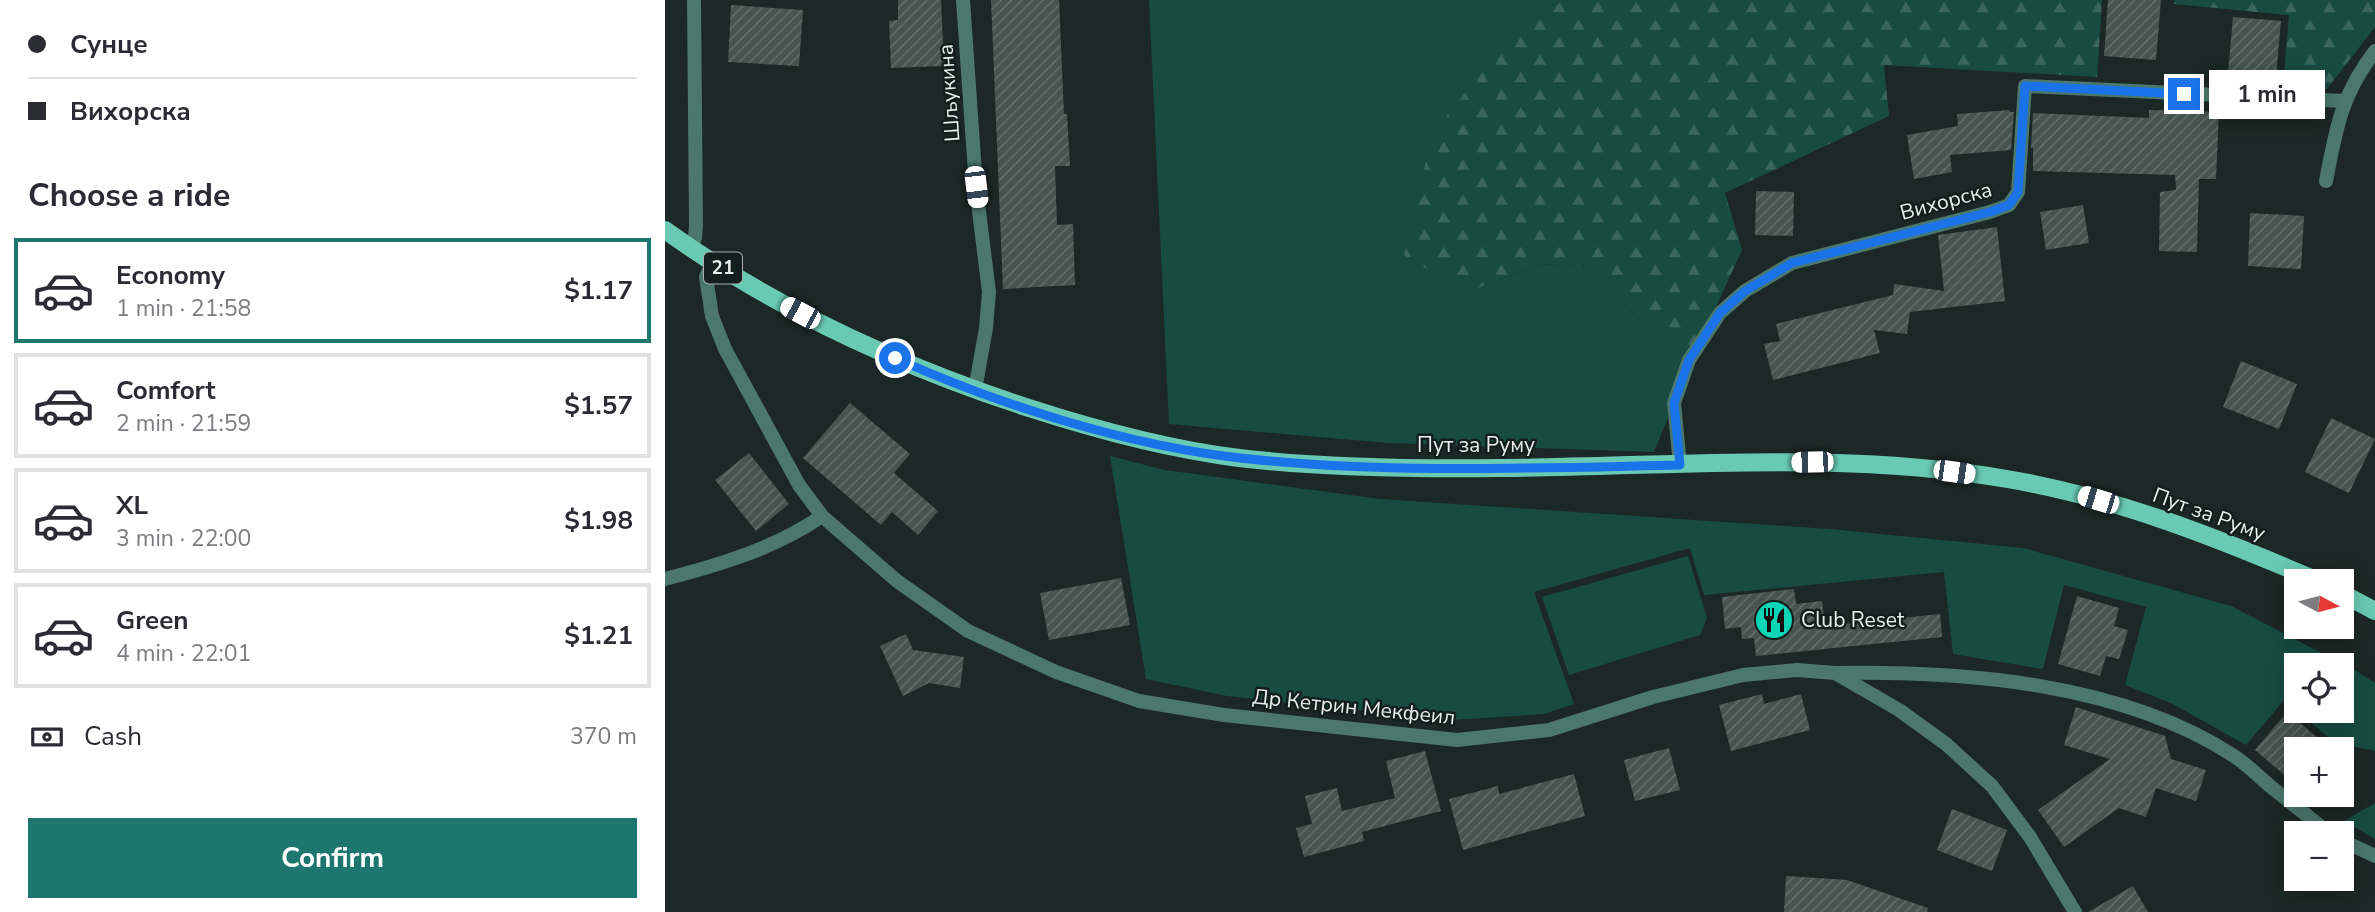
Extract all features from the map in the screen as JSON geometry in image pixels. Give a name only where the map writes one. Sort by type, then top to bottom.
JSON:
[{"type":"main road","name":"Пут за Руму","points":[[665,230],[776,300],[850,338],[975,390],[1075,423],[1167,446],[1240,458],[1403,467],[1839,462],[1927,468],[2007,479],[2072,493],[2229,543],[2290,569]]},
{"type":"main road","points":[[2354,600],[2375,611]]},
{"type":"street","points":[[691,248],[696,225],[694,0]]},
{"type":"street","name":"Шљукина","points":[[963,0],[976,187],[989,292],[986,328],[975,390]]},
{"type":"street","points":[[2326,181],[2344,101],[2360,71],[2375,51]]},
{"type":"street","name":"Вихорска","points":[[1680,465],[1674,403],[1689,360],[1720,313],[1745,291],[1792,263],[2009,205],[2018,192],[2025,86],[2344,101]]},
{"type":"street","name":"Др Кетрин Мекфеил","points":[[713,262],[706,277],[712,316],[725,349],[799,485],[822,516],[897,581],[968,631],[1056,672],[1139,701],[1224,715],[1457,740],[1549,730],[1653,697],[1743,675],[1797,670],[1835,673],[1899,710],[1946,744],[1992,786],[2030,837],[2075,912]]},
{"type":"street","points":[[665,579],[744,555],[805,528],[822,516]]},
{"type":"street","points":[[1835,673],[1904,672],[1983,678],[2074,693],[2129,707],[2171,722],[2235,756],[2314,821]]},
{"type":"street","points":[[2354,846],[2375,856]]},
{"type":"green space","points":[[1149,0],[1566,0],[1524,17],[1466,293],[1540,264],[1582,266],[1655,333],[1691,361],[1654,452],[1388,443],[1169,424]]},
{"type":"green space","points":[[1566,0],[2102,0],[2097,77],[1884,65],[1889,116],[1725,193],[1742,250],[1691,361],[1655,333],[1582,266],[1540,264],[1466,293],[1404,255],[1432,135],[1524,17]]},
{"type":"green space","points":[[2175,0],[2375,0],[2375,27],[2327,89],[2283,87],[2289,15],[2174,4]]},
{"type":"green space","points":[[1110,456],[1165,470],[1380,499],[1830,529],[2023,548],[2231,606],[2284,634],[2284,639],[2294,639],[2321,653],[2284,653],[2284,700],[2246,745],[2173,704],[2125,685],[2146,607],[2064,585],[2043,669],[1953,654],[1944,572],[1704,595],[1690,548],[1534,592],[1574,704],[1544,714],[1451,720],[1227,696],[1146,679]]},
{"type":"green space","points":[[1688,556],[1707,618],[1700,635],[1569,675],[1542,597]]},
{"type":"green space","points":[[2354,670],[2375,683],[2375,751],[2354,746],[2354,737],[2328,737],[2311,723],[2354,723]]},
{"type":"green space","points":[[2375,803],[2375,839],[2354,827],[2354,821],[2344,821]]},
{"type":"building","points":[[898,0],[941,0],[944,66],[891,68],[889,21],[898,20]]},
{"type":"building","points":[[991,0],[1059,0],[1064,114],[1067,114],[1070,166],[1055,166],[1057,225],[1073,224],[1075,285],[1003,289]]},
{"type":"building","points":[[2108,0],[2161,0],[2156,60],[2104,56]]},
{"type":"building","points":[[731,5],[803,10],[799,66],[728,62]]},
{"type":"building","points":[[2233,17],[2281,21],[2275,87],[2227,83]]},
{"type":"building","points":[[2010,110],[2014,112],[2011,150],[1950,155],[1952,172],[1914,179],[1907,135],[1958,126],[1957,114]]},
{"type":"building","points":[[2149,110],[2219,112],[2216,179],[2199,179],[2197,252],[2159,251],[2160,192],[2176,190],[2175,175],[2033,171],[2033,113],[2149,118]]},
{"type":"building","points":[[1756,191],[1794,192],[1793,236],[1755,235]]},
{"type":"building","points":[[2083,205],[2089,243],[2046,250],[2040,212]]},
{"type":"building","points":[[2250,213],[2304,216],[2301,269],[2248,266]]},
{"type":"building","points":[[1997,227],[2005,301],[1910,312],[1907,334],[1874,330],[1880,353],[1773,380],[1764,344],[1780,341],[1776,324],[1893,295],[1894,284],[1944,291],[1938,235]]},
{"type":"building","points":[[2241,361],[2297,384],[2279,429],[2223,407]]},
{"type":"building","points":[[850,403],[910,454],[894,473],[938,511],[918,535],[892,512],[881,525],[803,458]]},
{"type":"building","points":[[2331,418],[2375,439],[2349,493],[2305,472]]},
{"type":"building","points":[[749,453],[789,504],[756,531],[715,480]]},
{"type":"building","points":[[1121,578],[1130,625],[1049,640],[1040,593]]},
{"type":"building","name":"Club Reset","points":[[1794,589],[1796,604],[1822,601],[1825,626],[1940,614],[1942,637],[1756,656],[1754,638],[1742,639],[1741,627],[1725,629],[1722,597]]},
{"type":"building","points":[[2077,596],[2119,608],[2114,626],[2128,630],[2119,659],[2106,656],[2100,676],[2058,664]]},
{"type":"building","points":[[906,634],[913,650],[964,657],[960,688],[929,683],[903,696],[880,646]]},
{"type":"building","points":[[1762,694],[1764,704],[1801,694],[1810,730],[1731,751],[1719,705]]},
{"type":"building","points":[[2076,707],[2165,736],[2171,759],[2206,770],[2196,801],[2156,788],[2146,817],[2119,808],[2064,847],[2038,810],[2110,759],[2064,745]]},
{"type":"building","points":[[2284,716],[2284,723],[2300,723],[2317,737],[2284,737],[2284,775],[2255,750]]},
{"type":"building","points":[[1669,748],[1680,790],[1635,801],[1624,760]]},
{"type":"building","points":[[1425,751],[1441,811],[1362,832],[1364,841],[1304,857],[1296,828],[1312,824],[1305,796],[1337,788],[1342,811],[1395,798],[1386,761]]},
{"type":"building","points":[[1574,774],[1585,816],[1463,850],[1449,799],[1498,786],[1499,794]]},
{"type":"building","points":[[1952,809],[2007,830],[1992,871],[1937,850]]},
{"type":"building","points":[[1786,876],[1847,880],[1928,908],[1927,912],[1784,912]]},
{"type":"building","points":[[2133,886],[2148,912],[2088,912]]},
{"type":"place","name":"Club Reset","points":[[1774,620]]},
{"type":"route","points":[[895,358],[975,390],[1075,423],[1167,446],[1240,458],[1403,467],[1680,465],[1674,403],[1689,360],[1720,313],[1745,291],[1792,263],[2009,205],[2018,192],[2025,86],[2184,94]]}]
